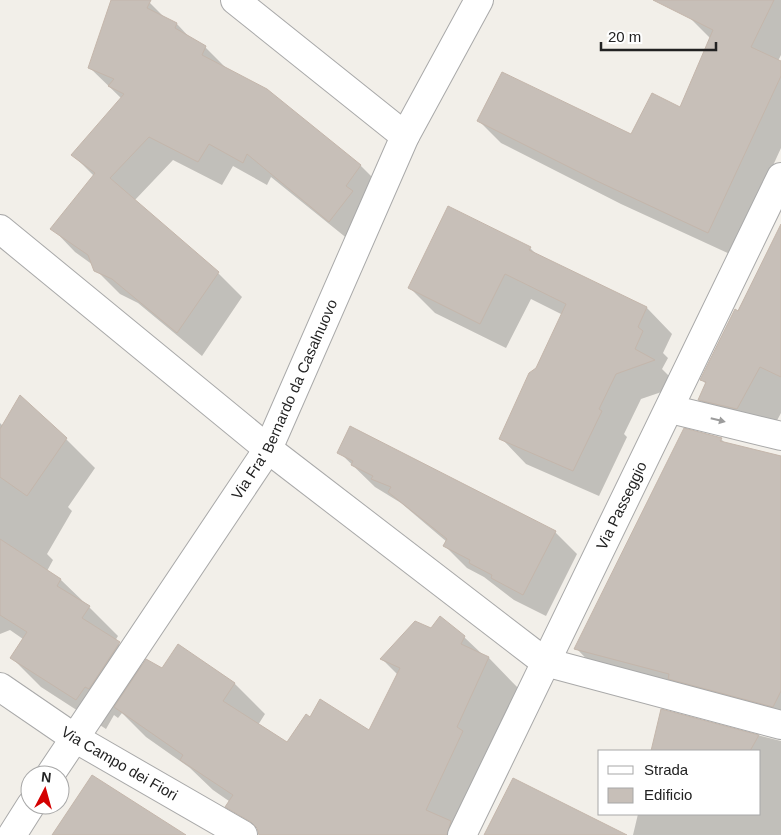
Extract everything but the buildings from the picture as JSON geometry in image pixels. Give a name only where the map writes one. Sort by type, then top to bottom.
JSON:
[{"type":"street","points":[[235,0],[405,136]]},
{"type":"street","name":"Via Fra' Bernardo da Casalnuovo","points":[[56,765],[73,737],[268,449],[405,136],[479,0]]},
{"type":"street","name":"Via Passeggio","points":[[462,835],[778,190]]},
{"type":"street","points":[[0,229],[268,449],[546,662],[781,725]]},
{"type":"street","points":[[670,409],[781,436]]},
{"type":"street","name":"Via Campo dei Fiori","points":[[0,687],[73,737],[243,835]]},
{"type":"street","points":[[12,835],[25,815]]}]
